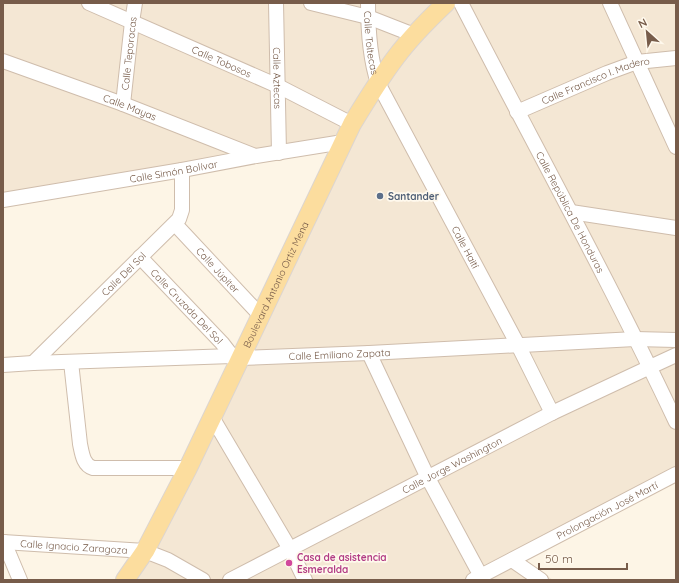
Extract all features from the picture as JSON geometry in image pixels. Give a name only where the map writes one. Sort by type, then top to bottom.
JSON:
[{"type":"main road","name":"Boulevard Antonio Ortiz Mena","points":[[125,580],[145,552],[188,468],[212,417],[236,357],[261,316],[352,124],[396,57],[414,35],[446,3]]},
{"type":"street","name":"Calle Tobosos","points":[[89,3],[278,86],[352,124]]},
{"type":"street","name":"Calle Teporacas","points":[[123,104],[135,3]]},
{"type":"street","name":"Calle Aztecas","points":[[276,3],[279,153]]},
{"type":"street","points":[[311,3],[368,10],[414,35]]},
{"type":"street","name":"Calle República De Honduras","points":[[461,3],[517,112],[571,212],[650,367],[676,422]]},
{"type":"street","points":[[610,3],[676,147]]},
{"type":"street","name":"Calle Toltecas","points":[[368,10],[373,61],[378,83]]},
{"type":"street","name":"Calle Francisco I. Madero","points":[[517,112],[607,72],[637,62],[676,58]]},
{"type":"street","name":"Calle Mayas","points":[[3,61],[123,104],[256,156]]},
{"type":"street","name":"Calle Haití","points":[[378,83],[518,345],[552,413]]},
{"type":"street","name":"Calle Simón Bolívar","points":[[3,200],[343,142]]},
{"type":"street","name":"Calle Del Sol","points":[[33,363],[179,219],[182,210],[182,170]]},
{"type":"street","points":[[571,212],[676,228]]},
{"type":"street","name":"Calle Júpiter","points":[[175,224],[261,316]]},
{"type":"street","name":"Calle Cruzada Del Sol","points":[[140,257],[236,357]]},
{"type":"street","name":"Calle Emiliano Zapata","points":[[3,365],[368,353],[635,339],[676,340]]},
{"type":"street","points":[[368,353],[428,478],[479,579]]},
{"type":"street","name":"Calle Jorge Washington","points":[[230,580],[552,413],[676,355]]},
{"type":"street","points":[[72,362],[80,444],[83,457],[89,467],[188,468]]},
{"type":"street","points":[[212,417],[290,549],[305,580]]},
{"type":"street","name":"Prolongación José Martí","points":[[479,579],[512,560],[676,474]]},
{"type":"street","points":[[4,542],[20,580]]},
{"type":"street","name":"Calle Ignacio Zaragoza","points":[[4,542],[145,552],[168,560],[203,580]]},
{"type":"street","points":[[512,560],[542,580]]},
{"type":"shaded area","points":[[3,3],[676,3],[676,472],[518,555],[553,580],[121,580],[349,140],[3,196]]},
{"type":"place","name":"Santander","points":[[380,196]]},
{"type":"place","name":"Casa de asistencia Esmeralda","points":[[289,563]]}]
